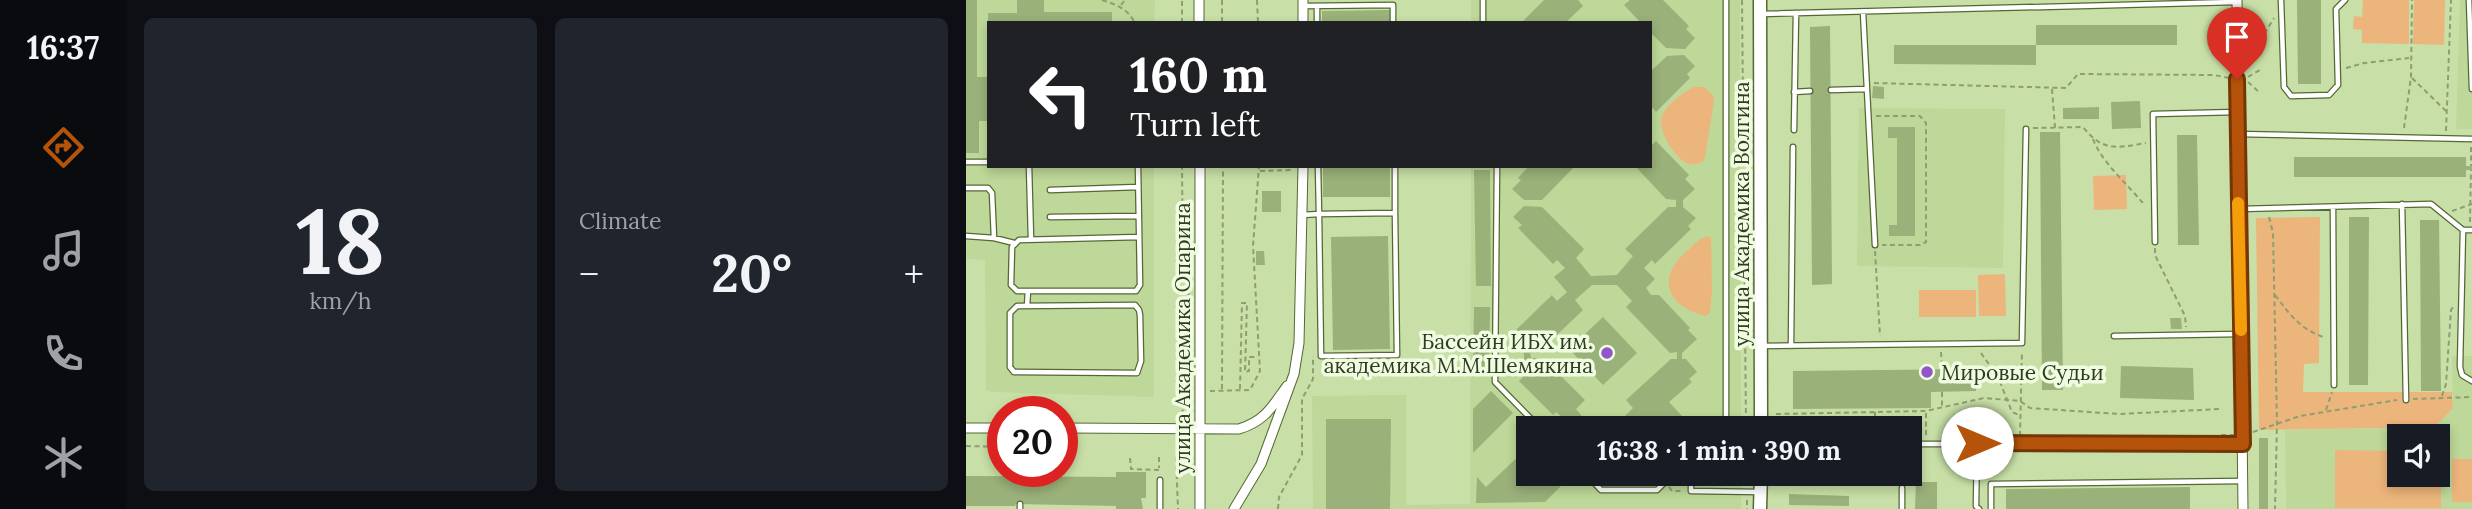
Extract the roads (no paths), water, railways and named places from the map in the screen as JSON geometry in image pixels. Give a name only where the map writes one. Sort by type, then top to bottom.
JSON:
[{"type":"street","points":[[1199,0],[1199,21]]},
{"type":"street","points":[[2236,1],[2243,509]]},
{"type":"street","points":[[1303,3],[1303,21]]},
{"type":"street","name":"улица Академика Волгина","points":[[1760,7],[1761,416]]},
{"type":"street","name":"улица Академика Опарина","points":[[1200,168],[1200,509]]},
{"type":"street","points":[[1234,509],[1261,464],[1294,374],[1299,344],[1303,168]]},
{"type":"street","points":[[1078,428],[1239,429],[1255,424],[1266,415],[1294,374]]},
{"type":"street","points":[[966,428],[987,428]]},
{"type":"street","points":[[1760,486],[1760,509]]},
{"type":"lane","points":[[1483,0],[1483,21]]},
{"type":"lane","points":[[1726,0],[1726,416]]},
{"type":"lane","points":[[2281,3],[2284,88],[2291,96],[2329,95],[2338,85],[2336,9],[2345,0]]},
{"type":"lane","points":[[2469,0],[2472,89]]},
{"type":"lane","points":[[1760,7],[1796,13],[2236,1]]},
{"type":"lane","points":[[1303,3],[1317,6],[1393,5],[1393,21]]},
{"type":"lane","points":[[1317,6],[1317,21]]},
{"type":"lane","points":[[1863,12],[1875,245]]},
{"type":"lane","points":[[1794,130],[1796,13]]},
{"type":"lane","points":[[1830,90],[1867,86]]},
{"type":"lane","points":[[1794,92],[1810,91]]},
{"type":"lane","points":[[2155,242],[2153,114],[2238,112]]},
{"type":"lane","points":[[1760,346],[2022,343],[2026,129]]},
{"type":"lane","points":[[2238,134],[2472,139]]},
{"type":"lane","points":[[1791,346],[1793,147]]},
{"type":"lane","points":[[966,162],[987,162]]},
{"type":"lane","points":[[1029,168],[1031,239]]},
{"type":"lane","points":[[1014,243],[1011,285],[1017,290],[1136,291],[1140,285],[1138,168]]},
{"type":"lane","points":[[1318,168],[1321,356],[1398,355],[1395,168]]},
{"type":"lane","points":[[1497,168],[1495,382],[1528,416]]},
{"type":"lane","points":[[1050,190],[1139,187]]},
{"type":"lane","points":[[966,188],[988,188],[992,193],[994,238]]},
{"type":"lane","points":[[2402,204],[2406,400]]},
{"type":"lane","points":[[2238,209],[2431,204],[2468,230],[2462,295],[2460,367],[2462,375],[2472,381]]},
{"type":"lane","points":[[2333,207],[2334,385]]},
{"type":"lane","points":[[1302,215],[1395,213]]},
{"type":"lane","points":[[1050,217],[1139,216]]},
{"type":"lane","points":[[966,236],[1014,243],[1031,239],[1139,237]]},
{"type":"lane","points":[[1027,306],[1028,290]]},
{"type":"lane","points":[[1135,304],[1140,315],[1140,370],[1131,374],[1014,372],[1009,363],[1010,313],[1017,306],[1027,306],[1135,304]]},
{"type":"lane","points":[[2114,336],[2241,334]]},
{"type":"lane","points":[[1922,444],[2243,440]]},
{"type":"lane","points":[[1977,443],[1976,506],[1979,509]]},
{"type":"lane","points":[[1160,480],[1160,509]]},
{"type":"lane","points":[[1991,509],[1991,484],[2243,481]]},
{"type":"lane","points":[[1597,486],[1601,490],[1657,490],[1661,486]]},
{"type":"lane","points":[[1690,486],[1690,491],[1760,492]]},
{"type":"lane","points":[[1902,488],[1902,509]]},
{"type":"place","name":"Бассейн ИБХ им. академика М.М.Шемякина","points":[[1607,353]]},
{"type":"place","name":"Мировые Судьи","points":[[1927,372]]}]
